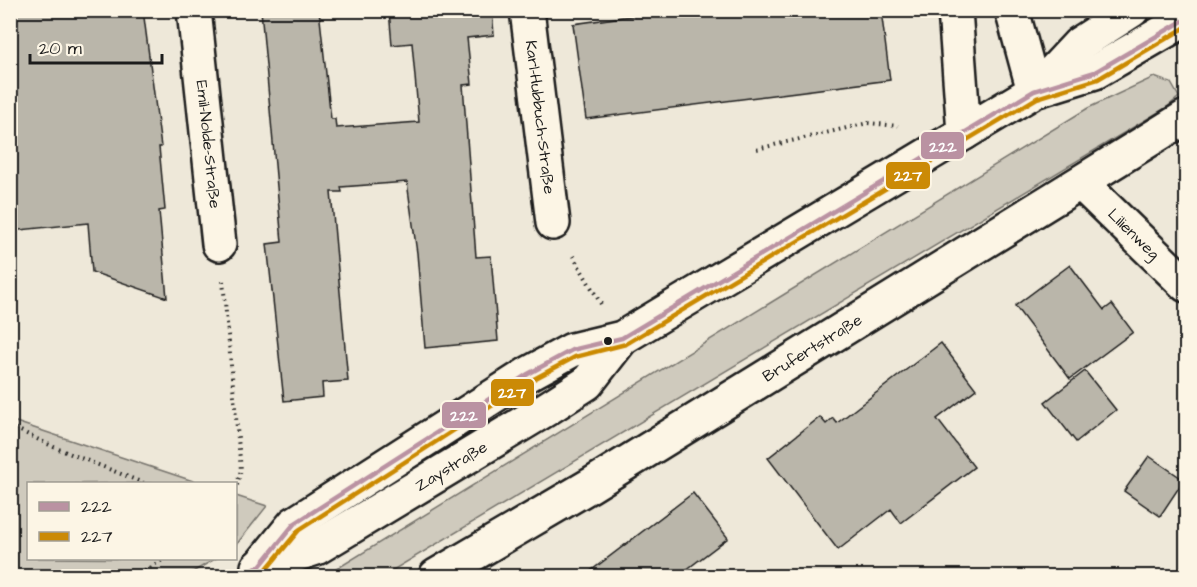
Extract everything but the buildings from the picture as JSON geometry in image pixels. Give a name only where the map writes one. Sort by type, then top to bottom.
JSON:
[{"type":"street","name":"Emil-Nolde-Straße","points":[[194,10],[219,244]]},
{"type":"street","name":"Karl-Hubbuch-Straße","points":[[527,10],[552,223]]},
{"type":"street","points":[[955,10],[964,133]]},
{"type":"street","points":[[1012,10],[1034,91]]},
{"type":"street","points":[[1034,91],[1079,44],[1132,10]]},
{"type":"street","points":[[252,571],[294,524],[528,374],[572,350],[622,338],[1034,91],[1095,72],[1186,20]]},
{"type":"street","name":"Brufertstraße","points":[[436,576],[591,485],[1082,184],[1186,117]]},
{"type":"street","name":"Lilienweg","points":[[1082,184],[1186,285]]},
{"type":"path","points":[[757,149],[868,123],[900,126]]},
{"type":"path","points":[[552,223],[622,338]]},
{"type":"path","points":[[219,244],[241,470],[237,485]]},
{"type":"path","points":[[10,426],[56,448],[143,482]]},
{"type":"path","points":[[134,576],[162,560]]},
{"type":"shaded area","points":[[1154,77],[1171,83],[1179,97],[1167,107],[383,576],[325,576],[1088,108]]},
{"type":"shaded area","points":[[10,420],[196,482],[27,482],[27,560],[213,560],[186,576],[11,576]]},
{"type":"shaded area","points":[[237,496],[267,506],[237,544]]},
{"type":"transit line","name":"222","points":[[243,576],[260,566],[294,524],[528,374],[572,350],[622,338],[1034,91],[1095,72],[1186,19]]},
{"type":"transit line","name":"227","points":[[257,576],[265,571],[299,530],[532,380],[575,357],[626,344],[1037,98],[1098,79],[1186,27]]}]
